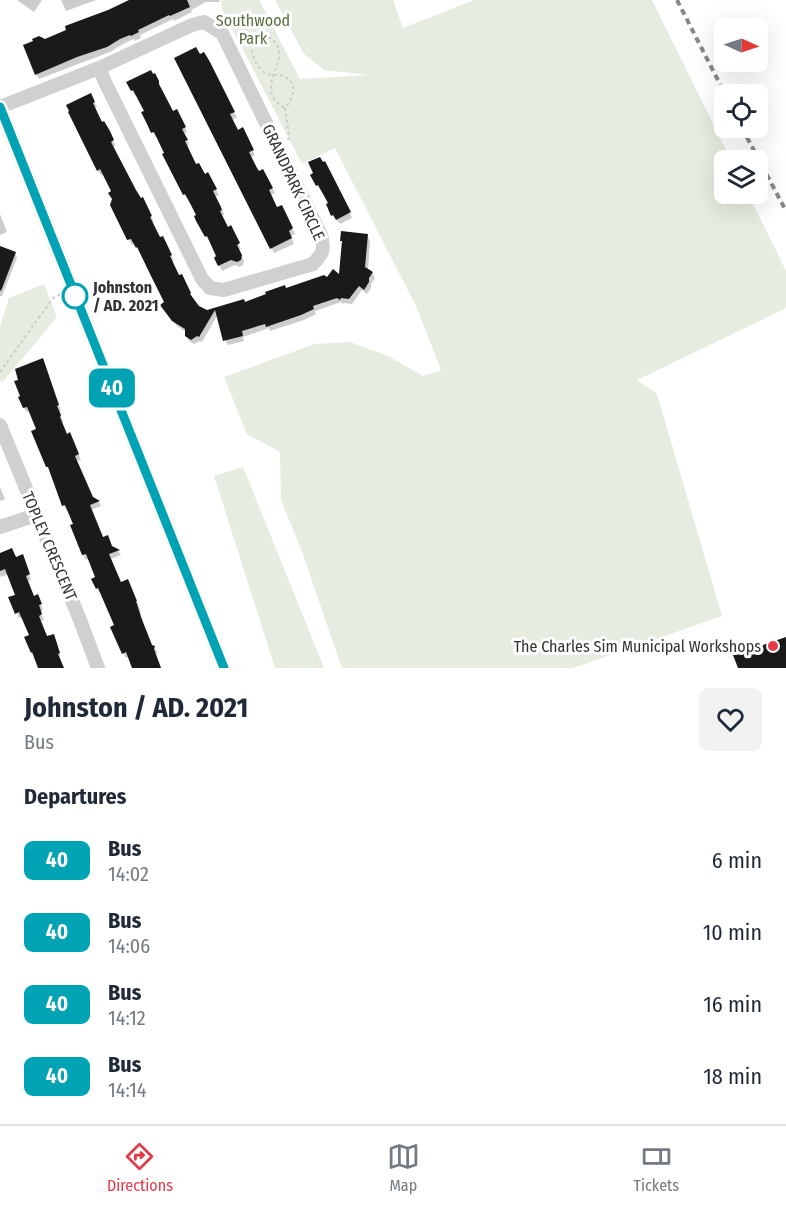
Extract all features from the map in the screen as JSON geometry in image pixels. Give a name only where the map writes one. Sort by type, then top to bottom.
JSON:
[{"type":"street","points":[[222,33],[204,22],[192,25],[99,68],[0,107],[224,668]]},
{"type":"street","name":"GRANDPARK CIRCLE","points":[[99,68],[202,279],[210,288],[224,290],[313,264],[324,248],[321,235],[222,33]]},
{"type":"street","name":"TOPLEY CRESCENT","points":[[0,425],[98,668]]},
{"type":"street","points":[[0,527],[36,515]]},
{"type":"path","points":[[222,33],[239,34],[250,41],[259,67],[266,74],[282,76],[290,81],[294,90],[285,108],[289,136],[279,150]]},
{"type":"path","points":[[250,41],[268,37],[272,38],[277,45],[280,53],[277,69],[273,75],[271,92],[278,105],[285,108]]},
{"type":"path","points":[[0,372],[53,298],[72,290]]},
{"type":"green space","name":"Southwood Park","points":[[221,0],[259,0],[300,79],[370,75],[324,70],[304,54],[275,0],[393,0],[403,28],[474,0],[652,0],[714,126],[714,138],[720,138],[726,150],[714,150],[714,204],[753,204],[786,271],[786,308],[637,380],[657,394],[722,616],[573,668],[342,668],[300,546],[281,500],[280,452],[247,434],[224,377],[315,344],[350,342],[388,356],[423,376],[441,370],[416,306],[335,148],[302,164],[222,9]]},
{"type":"green space","points":[[44,284],[57,317],[2,383],[0,380],[0,326],[9,298]]},
{"type":"green space","points":[[243,467],[324,668],[275,668],[214,476]]},
{"type":"building","points":[[129,0],[187,0],[190,7],[169,15],[107,47],[35,75],[23,45],[39,36],[45,39],[66,30],[65,26]]},
{"type":"building","points":[[196,47],[200,54],[204,52],[210,62],[235,112],[230,114],[238,130],[243,127],[254,150],[249,152],[259,171],[263,169],[273,188],[269,190],[277,207],[282,205],[293,228],[289,231],[292,238],[270,249],[174,58]]},
{"type":"building","points":[[151,70],[153,74],[155,73],[173,111],[177,109],[186,127],[182,129],[188,140],[185,141],[196,164],[199,163],[205,174],[208,172],[217,189],[213,191],[221,207],[220,211],[228,227],[231,225],[240,243],[237,245],[242,255],[241,260],[237,262],[231,260],[218,266],[207,236],[205,237],[196,221],[191,205],[185,194],[183,195],[162,154],[164,153],[154,132],[151,133],[141,112],[144,111],[126,82]]},
{"type":"building","points":[[91,93],[102,122],[104,121],[114,140],[111,142],[136,190],[141,198],[143,197],[160,237],[163,236],[179,275],[182,274],[190,294],[199,306],[207,310],[244,299],[245,302],[285,285],[286,288],[324,275],[327,277],[333,269],[339,274],[341,231],[368,234],[365,267],[373,272],[364,290],[359,286],[349,299],[337,298],[313,306],[314,309],[301,315],[266,327],[265,324],[242,331],[243,336],[223,341],[215,310],[199,337],[191,340],[185,336],[185,329],[172,321],[160,305],[164,302],[137,247],[131,239],[127,240],[110,205],[112,199],[108,193],[111,191],[100,169],[97,171],[68,112],[66,105]]},
{"type":"building","points":[[320,157],[323,162],[325,161],[351,212],[336,220],[333,215],[331,216],[326,204],[328,203],[310,175],[313,173],[308,162]]},
{"type":"building","points":[[0,246],[16,252],[1,291],[0,290]]},
{"type":"building","points":[[43,358],[59,405],[57,406],[60,417],[67,434],[70,432],[79,454],[75,456],[93,497],[100,501],[90,505],[103,537],[108,535],[112,546],[120,550],[109,554],[121,582],[128,579],[152,645],[155,646],[161,668],[132,668],[126,652],[122,654],[110,627],[114,625],[98,588],[96,589],[91,579],[95,577],[86,554],[82,555],[70,525],[73,524],[65,505],[62,506],[48,467],[46,467],[31,431],[36,429],[27,407],[23,408],[18,397],[20,396],[14,381],[18,380],[15,369]]},
{"type":"building","points":[[12,548],[16,557],[23,554],[30,574],[26,576],[34,596],[38,594],[42,604],[39,605],[42,614],[39,616],[47,636],[54,634],[60,653],[58,654],[64,668],[38,668],[24,637],[29,635],[19,612],[15,614],[8,597],[15,595],[5,569],[0,571],[0,553]]},
{"type":"building","name":"The Charles Sim Municipal Workshops","points":[[786,637],[786,668],[738,668],[733,655]]},
{"type":"railway","points":[[677,0],[720,84]]},
{"type":"railway","points":[[747,138],[786,211]]},
{"type":"bus line","name":"40","points":[[0,107],[224,668]]},
{"type":"place","name":"Johnston / AD. 2021","points":[[75,296]]},
{"type":"place","name":"The Charles Sim Municipal Workshops","points":[[773,646]]}]
